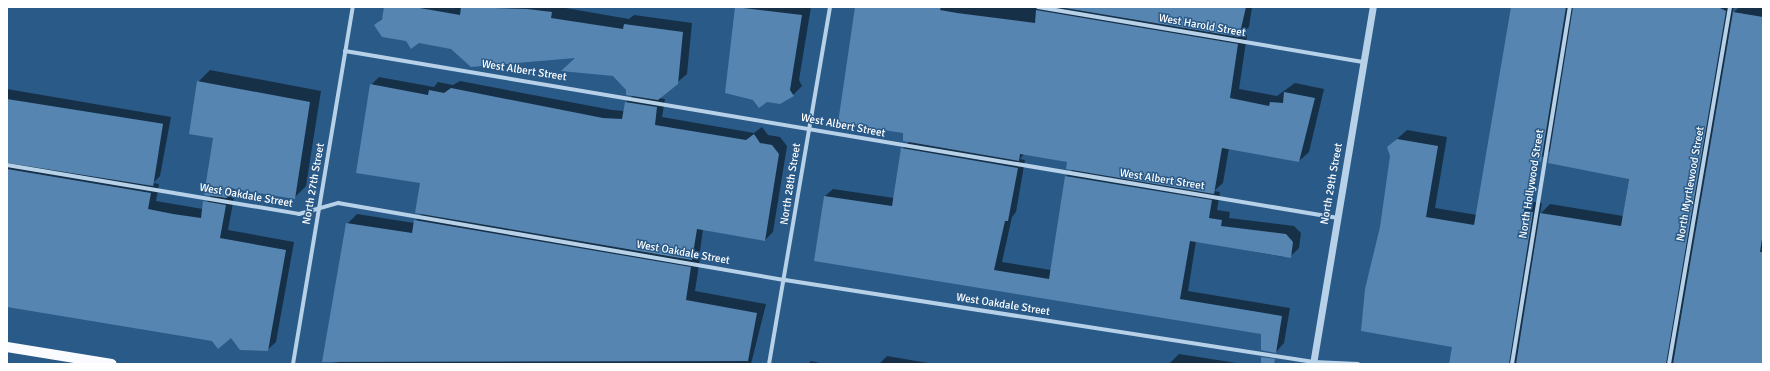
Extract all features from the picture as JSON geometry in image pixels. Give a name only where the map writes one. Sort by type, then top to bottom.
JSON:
[{"type":"main road","points":[[7,347],[112,364]]},
{"type":"street","name":"North 27th Street","points":[[293,364],[353,7]]},
{"type":"street","name":"North 28th Street","points":[[769,364],[785,280],[808,130],[830,7]]},
{"type":"street","name":"West Harold Street","points":[[1038,7],[1364,62]]},
{"type":"street","name":"North 29th Street","points":[[1313,363],[1373,7]]},
{"type":"street","name":"North Hollywood Street","points":[[1512,364],[1570,7]]},
{"type":"street","name":"North Myrtlewood Street","points":[[1669,364],[1730,7]]},
{"type":"street","name":"West Albert Street","points":[[345,50],[780,122],[808,130],[1338,218]]},
{"type":"street","name":"West Oakdale Street","points":[[7,165],[299,214],[338,203],[785,280],[1313,363],[1358,364]]},
{"type":"building","points":[[384,7],[414,7],[460,15],[461,7],[527,9],[552,12],[551,18],[623,29],[624,24],[683,32],[678,84],[658,100],[626,95],[626,90],[613,76],[561,71],[575,58],[471,67],[451,49],[419,43],[411,49],[406,41],[382,37],[374,25],[382,19]]},
{"type":"building","points":[[735,7],[802,15],[790,90],[794,96],[780,104],[767,102],[759,108],[753,100],[725,93]]},
{"type":"building","points":[[855,7],[941,7],[940,10],[957,13],[1035,23],[1036,10],[1238,44],[1230,98],[1269,106],[1270,102],[1283,103],[1284,92],[1315,98],[1299,162],[1222,148],[1214,194],[1066,169],[1067,162],[1020,154],[1019,161],[903,141],[903,133],[838,123]]},
{"type":"building","points":[[1059,7],[1246,7],[1239,37]]},
{"type":"building","points":[[1511,7],[1566,7],[1541,162],[1533,159],[1524,211],[1533,212],[1509,364],[1449,364],[1452,347],[1361,331],[1365,289],[1380,227],[1390,156],[1387,147],[1397,139],[1438,146],[1426,217],[1474,225]]},
{"type":"building","points":[[1573,7],[1718,7],[1726,11],[1666,364],[1516,364],[1540,213],[1621,226],[1629,179],[1548,163]]},
{"type":"building","points":[[1733,12],[1763,17],[1763,232],[1760,252],[1763,252],[1763,364],[1673,364]]},
{"type":"building","points":[[197,81],[310,102],[295,199],[229,188],[227,198],[204,195],[213,138],[189,134]]},
{"type":"building","points":[[370,84],[428,95],[429,90],[444,93],[451,88],[603,118],[622,119],[625,102],[657,107],[655,125],[746,140],[754,134],[760,143],[772,145],[779,154],[765,241],[697,229],[692,260],[415,213],[420,183],[356,173]]},
{"type":"building","points":[[7,99],[163,124],[153,186],[7,163]]},
{"type":"building","points":[[901,148],[1018,168],[1008,221],[1005,221],[994,270],[1049,279],[1065,176],[1212,200],[1209,218],[1222,220],[1221,226],[1286,234],[1293,242],[1291,258],[1190,241],[1180,299],[1282,316],[1276,353],[1261,350],[1261,334],[814,261],[824,196],[892,206]]},
{"type":"building","points":[[7,169],[151,193],[148,209],[173,214],[201,218],[203,201],[226,205],[220,238],[286,250],[268,351],[240,350],[231,338],[218,349],[212,341],[7,307]]},
{"type":"building","points":[[414,220],[691,267],[686,300],[757,313],[748,361],[322,362],[346,223],[412,233]]},
{"type":"building","points":[[1261,357],[1275,359],[1274,364],[1261,364]]}]
